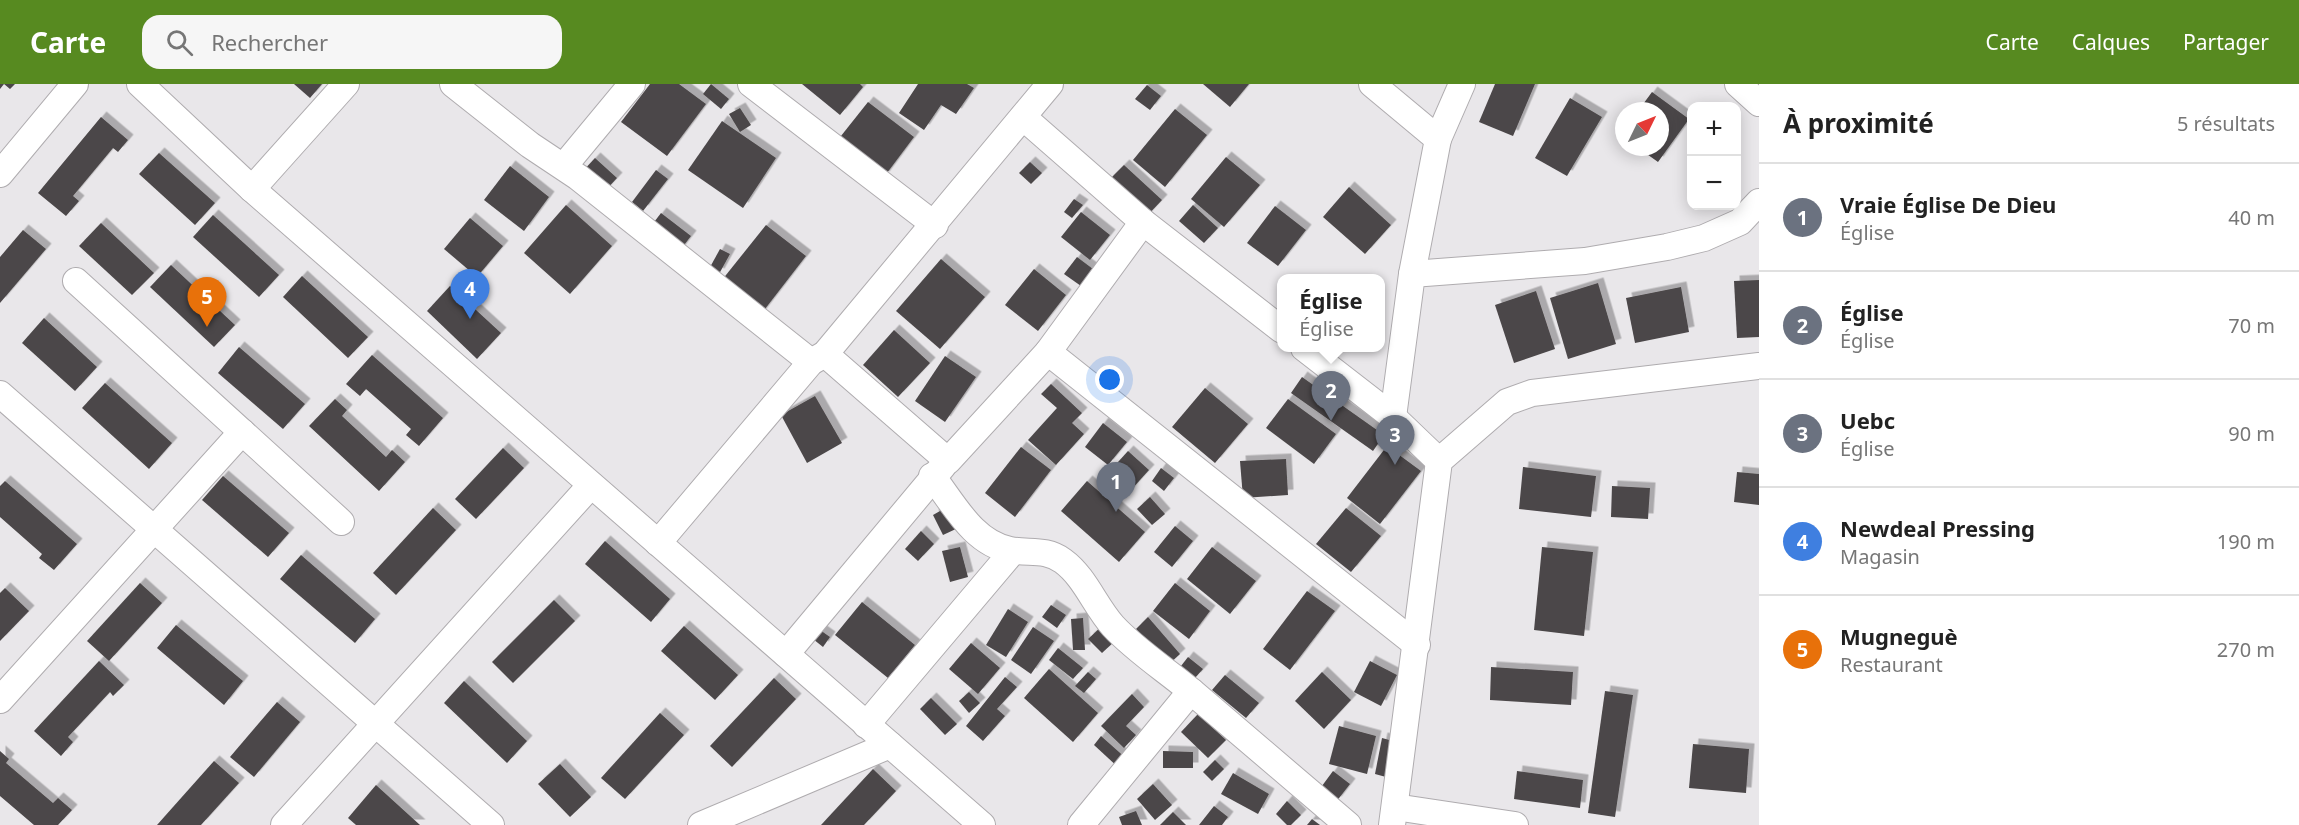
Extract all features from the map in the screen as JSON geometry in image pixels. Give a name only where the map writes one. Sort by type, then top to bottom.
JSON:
[{"type":"street","points":[[0,174],[75,84]]},
{"type":"street","points":[[140,84],[252,189],[982,825]]},
{"type":"street","points":[[252,189],[346,84]]},
{"type":"street","points":[[453,84],[530,146],[564,166],[818,358],[940,469],[984,540],[1013,551],[1047,552],[1063,561],[1077,574],[1094,602],[1115,627],[1348,825]]},
{"type":"street","points":[[564,166],[632,84]]},
{"type":"street","points":[[751,84],[935,225]]},
{"type":"street","points":[[1372,84],[1438,139]]},
{"type":"street","points":[[1393,417],[1412,274],[1438,139],[1462,84]]},
{"type":"street","points":[[1738,84],[1759,103]]},
{"type":"street","points":[[658,543],[935,225],[1023,117],[1039,88]]},
{"type":"street","points":[[1023,117],[1143,222],[1277,327]]},
{"type":"street","points":[[1412,274],[1586,261],[1667,248],[1704,238],[1740,222],[1759,202]]},
{"type":"street","points":[[786,654],[940,469],[1048,352],[1143,222]]},
{"type":"street","points":[[76,281],[341,522]]},
{"type":"street","points":[[1048,352],[1417,645]]},
{"type":"street","points":[[1309,352],[1393,417],[1439,461]]},
{"type":"street","points":[[1515,825],[1394,816],[1439,461],[1507,402],[1532,393],[1759,366]]},
{"type":"street","points":[[0,394],[491,825]]},
{"type":"street","points":[[0,700],[242,432]]},
{"type":"street","points":[[284,825],[591,485]]},
{"type":"street","points":[[866,725],[1013,551]]},
{"type":"street","points":[[1081,825],[1191,691]]},
{"type":"street","points":[[701,825],[890,745]]},
{"type":"building","points":[[4,84],[15,84],[10,89]]},
{"type":"building","points":[[294,84],[322,84],[310,98]]},
{"type":"building","points":[[650,84],[679,84],[706,104],[667,156],[621,122]]},
{"type":"building","points":[[711,84],[729,99],[721,109],[703,94]]},
{"type":"building","points":[[802,84],[860,84],[863,87],[840,115]]},
{"type":"building","points":[[918,84],[967,84],[974,88],[956,114],[941,105],[924,130],[899,113]]},
{"type":"building","points":[[1203,84],[1249,84],[1230,107]]},
{"type":"building","points":[[1495,84],[1535,84],[1513,136],[1479,122]]},
{"type":"building","points":[[1147,85],[1161,96],[1150,110],[1135,99]]},
{"type":"building","points":[[1652,92],[1666,102],[1645,102]]},
{"type":"building","points":[[1570,98],[1602,117],[1567,176],[1535,158]]},
{"type":"building","points":[[868,102],[914,137],[884,177],[837,141]]},
{"type":"building","points":[[1669,104],[1687,118],[1687,122],[1669,147]]},
{"type":"building","points":[[740,108],[751,125],[740,132],[729,114]]},
{"type":"building","points":[[1175,109],[1207,135],[1165,187],[1133,160]]},
{"type":"building","points":[[101,117],[128,140],[118,152],[113,148],[73,196],[79,201],[66,216],[38,193]]},
{"type":"building","points":[[722,121],[776,158],[743,208],[688,170]]},
{"type":"building","points":[[159,153],[215,203],[195,225],[139,174]]},
{"type":"building","points":[[1650,156],[1662,156],[1658,162]]},
{"type":"building","points":[[1226,157],[1260,185],[1224,227],[1191,199]]},
{"type":"building","points":[[595,158],[617,178],[604,192],[582,172]]},
{"type":"building","points":[[1030,162],[1042,173],[1031,184],[1019,173]]},
{"type":"building","points":[[1124,165],[1162,200],[1146,217],[1108,181]]},
{"type":"building","points":[[510,166],[549,197],[524,231],[484,200]]},
{"type":"building","points":[[656,170],[668,179],[643,211],[632,202]]},
{"type":"building","points":[[1349,187],[1391,225],[1365,254],[1323,217]]},
{"type":"building","points":[[1074,199],[1083,205],[1072,218],[1064,212]]},
{"type":"building","points":[[566,205],[612,246],[570,294],[524,253]]},
{"type":"building","points":[[1193,205],[1218,228],[1204,243],[1179,221]]},
{"type":"building","points":[[1275,206],[1306,230],[1278,266],[1247,243]]},
{"type":"building","points":[[1081,212],[1110,235],[1090,260],[1061,237]]},
{"type":"building","points":[[661,213],[691,236],[678,253],[648,230]]},
{"type":"building","points":[[213,215],[279,275],[259,297],[193,237]]},
{"type":"building","points":[[470,218],[503,246],[477,277],[444,249]]},
{"type":"building","points":[[101,223],[154,273],[132,295],[79,246]]},
{"type":"building","points":[[766,225],[806,256],[758,318],[718,285]]},
{"type":"building","points":[[23,230],[46,249],[0,303],[0,257]]},
{"type":"building","points":[[720,249],[730,254],[719,274],[709,269]]},
{"type":"building","points":[[1077,257],[1093,269],[1081,286],[1064,274]]},
{"type":"building","points":[[941,259],[985,297],[940,349],[896,311]]},
{"type":"building","points":[[171,265],[235,325],[214,347],[150,287]]},
{"type":"building","points":[[1034,269],[1066,295],[1038,331],[1005,305]]},
{"type":"building","points":[[302,276],[368,337],[348,358],[283,297]]},
{"type":"building","points":[[1759,280],[1759,337],[1737,338],[1734,281]]},
{"type":"building","points":[[1598,283],[1616,344],[1568,359],[1550,298]]},
{"type":"building","points":[[450,286],[501,333],[477,359],[427,311]]},
{"type":"building","points":[[1681,287],[1689,332],[1635,343],[1626,298]]},
{"type":"building","points":[[1536,291],[1555,349],[1514,363],[1495,305]]},
{"type":"building","points":[[44,318],[97,367],[75,391],[22,343]]},
{"type":"building","points":[[894,330],[930,363],[898,397],[863,365]]},
{"type":"building","points":[[239,347],[305,404],[283,429],[218,373]]},
{"type":"building","points":[[372,355],[443,418],[419,446],[406,435],[411,429],[366,389],[360,396],[346,384]]},
{"type":"building","points":[[945,356],[976,377],[945,422],[915,401]]},
{"type":"building","points":[[1302,377],[1384,435],[1373,451],[1291,393]]},
{"type":"building","points":[[105,383],[172,443],[149,469],[82,408]]},
{"type":"building","points":[[1051,384],[1082,413],[1072,423],[1084,434],[1056,465],[1028,440],[1057,408],[1041,394]]},
{"type":"building","points":[[1205,388],[1248,424],[1215,463],[1172,427]]},
{"type":"building","points":[[815,396],[842,443],[807,463],[781,415]]},
{"type":"building","points":[[335,399],[347,410],[342,416],[386,457],[392,450],[405,462],[379,491],[309,426]]},
{"type":"building","points":[[1288,399],[1336,434],[1314,464],[1266,428]]},
{"type":"building","points":[[1103,423],[1127,442],[1108,465],[1085,447]]},
{"type":"building","points":[[1387,446],[1421,471],[1380,524],[1347,498]]},
{"type":"building","points":[[1021,447],[1051,470],[1015,517],[985,493]]},
{"type":"building","points":[[503,448],[524,468],[476,519],[455,499]]},
{"type":"building","points":[[1128,451],[1149,470],[1121,501],[1100,482]]},
{"type":"building","points":[[1286,459],[1288,495],[1243,498],[1240,461]]},
{"type":"building","points":[[1523,467],[1596,476],[1591,517],[1519,509]]},
{"type":"building","points":[[1161,468],[1174,478],[1164,491],[1152,481]]},
{"type":"building","points":[[1737,472],[1759,474],[1759,505],[1734,502]]},
{"type":"building","points":[[223,476],[289,533],[268,557],[202,500]]},
{"type":"building","points":[[5,481],[77,544],[54,570],[39,558],[42,554],[0,517],[0,486]]},
{"type":"building","points":[[1087,481],[1145,532],[1119,562],[1061,511]]},
{"type":"building","points":[[1612,486],[1650,488],[1648,519],[1611,517]]},
{"type":"building","points":[[1150,497],[1165,514],[1152,525],[1137,509]]},
{"type":"building","points":[[947,507],[958,528],[943,535],[933,515]]},
{"type":"building","points":[[433,508],[456,530],[396,595],[373,573]]},
{"type":"building","points":[[1346,508],[1381,536],[1351,572],[1316,544]]},
{"type":"building","points":[[1175,526],[1193,541],[1172,567],[1154,552]]},
{"type":"building","points":[[921,531],[934,544],[918,561],[905,549]]},
{"type":"building","points":[[605,541],[670,599],[651,622],[585,564]]},
{"type":"building","points":[[960,547],[968,577],[950,582],[942,551]]},
{"type":"building","points":[[1212,547],[1256,581],[1230,614],[1187,579]]},
{"type":"building","points":[[1542,547],[1593,552],[1584,636],[1534,630]]},
{"type":"building","points":[[301,555],[375,619],[355,643],[280,579]]},
{"type":"building","points":[[140,583],[162,603],[109,661],[87,641]]},
{"type":"building","points":[[1175,583],[1210,611],[1189,639],[1153,611]]},
{"type":"building","points":[[5,588],[29,611],[0,641],[0,593]]},
{"type":"building","points":[[1307,591],[1335,611],[1290,670],[1263,649]]},
{"type":"building","points":[[554,600],[575,621],[513,683],[492,662]]},
{"type":"building","points":[[862,602],[915,645],[888,678],[835,635]]},
{"type":"building","points":[[1051,605],[1066,615],[1057,628],[1042,617]]},
{"type":"building","points":[[1008,609],[1028,622],[1006,657],[986,645]]},
{"type":"building","points":[[1148,617],[1180,654],[1168,665],[1136,629]]},
{"type":"building","points":[[1083,618],[1085,650],[1073,650],[1071,619]]},
{"type":"building","points":[[176,625],[243,681],[224,705],[157,648]]},
{"type":"building","points":[[684,626],[738,675],[715,700],[661,651]]},
{"type":"building","points":[[1102,626],[1116,640],[1102,653],[1088,639]]},
{"type":"building","points":[[1033,627],[1054,641],[1031,674],[1011,660]]},
{"type":"building","points":[[820,630],[830,637],[823,647],[813,639]]},
{"type":"building","points":[[971,643],[1000,668],[978,694],[949,669]]},
{"type":"building","points":[[1058,648],[1083,668],[1073,679],[1049,660]]},
{"type":"building","points":[[1188,657],[1203,669],[1195,678],[1181,666]]},
{"type":"building","points":[[99,661],[124,685],[113,696],[110,692],[68,737],[73,742],[61,756],[34,731]]},
{"type":"building","points":[[1370,661],[1397,675],[1381,706],[1354,692]]},
{"type":"building","points":[[1491,667],[1573,672],[1571,705],[1490,700]]},
{"type":"building","points":[[1049,669],[1098,713],[1073,742],[1024,698]]},
{"type":"building","points":[[1088,672],[1096,679],[1084,693],[1075,686]]},
{"type":"building","points":[[1322,672],[1351,700],[1324,729],[1295,701]]},
{"type":"building","points":[[1225,675],[1259,703],[1246,718],[1212,690]]},
{"type":"building","points":[[1005,677],[1017,687],[997,709],[1005,716],[983,741],[966,726]]},
{"type":"building","points":[[774,678],[796,699],[732,767],[710,746]]},
{"type":"building","points":[[464,681],[527,741],[507,763],[444,703]]},
{"type":"building","points":[[1605,691],[1633,695],[1615,817],[1588,813]]},
{"type":"building","points":[[969,692],[980,703],[969,713],[959,701]]},
{"type":"building","points":[[1132,694],[1144,707],[1126,726],[1136,735],[1124,748],[1101,726]]},
{"type":"building","points":[[931,698],[957,724],[945,735],[920,709]]},
{"type":"building","points":[[277,702],[300,722],[254,777],[230,757]]},
{"type":"building","points":[[660,713],[684,735],[625,799],[601,778]]},
{"type":"building","points":[[1198,714],[1226,740],[1208,758],[1181,732]]},
{"type":"building","points":[[1339,726],[1376,736],[1367,774],[1329,764]]},
{"type":"building","points":[[1101,736],[1128,760],[1120,769],[1094,745]]},
{"type":"building","points":[[1382,738],[1393,741],[1386,777],[1375,774]]},
{"type":"building","points":[[1693,744],[1749,749],[1746,793],[1689,788]]},
{"type":"building","points":[[0,751],[9,759],[6,763],[53,803],[58,798],[72,810],[58,825],[34,825],[0,796]]},
{"type":"building","points":[[1163,751],[1193,752],[1193,768],[1163,768]]},
{"type":"building","points":[[1215,760],[1224,769],[1212,781],[1203,772]]},
{"type":"building","points":[[214,761],[239,783],[201,825],[157,825]]},
{"type":"building","points":[[560,764],[591,797],[570,817],[538,784]]},
{"type":"building","points":[[873,769],[896,791],[864,825],[821,825]]},
{"type":"building","points":[[1333,771],[1350,784],[1336,802],[1319,790]]},
{"type":"building","points":[[1517,771],[1583,780],[1580,808],[1514,799]]},
{"type":"building","points":[[1233,773],[1269,794],[1258,814],[1221,794]]},
{"type":"building","points":[[1153,784],[1172,805],[1155,820],[1137,799]]},
{"type":"building","points":[[376,785],[420,825],[356,825],[348,818]]},
{"type":"building","points":[[1287,801],[1301,815],[1291,825],[1287,825],[1276,814]]},
{"type":"building","points":[[1214,806],[1228,817],[1222,825],[1199,825]]},
{"type":"building","points":[[1136,811],[1142,825],[1122,825],[1119,817]]},
{"type":"building","points":[[1173,812],[1186,825],[1160,825]]},
{"type":"building","points":[[1312,819],[1320,825],[1307,825]]},
{"type":"place","name":"Newdeal Pressing","points":[[470,319]]},
{"type":"place","name":"Mugneguè","points":[[207,327]]},
{"type":"place","name":"Église","points":[[1331,421]]},
{"type":"place","name":"Uebc","points":[[1395,465]]},
{"type":"place","name":"Vraie Église De Dieu","points":[[1116,512]]}]
